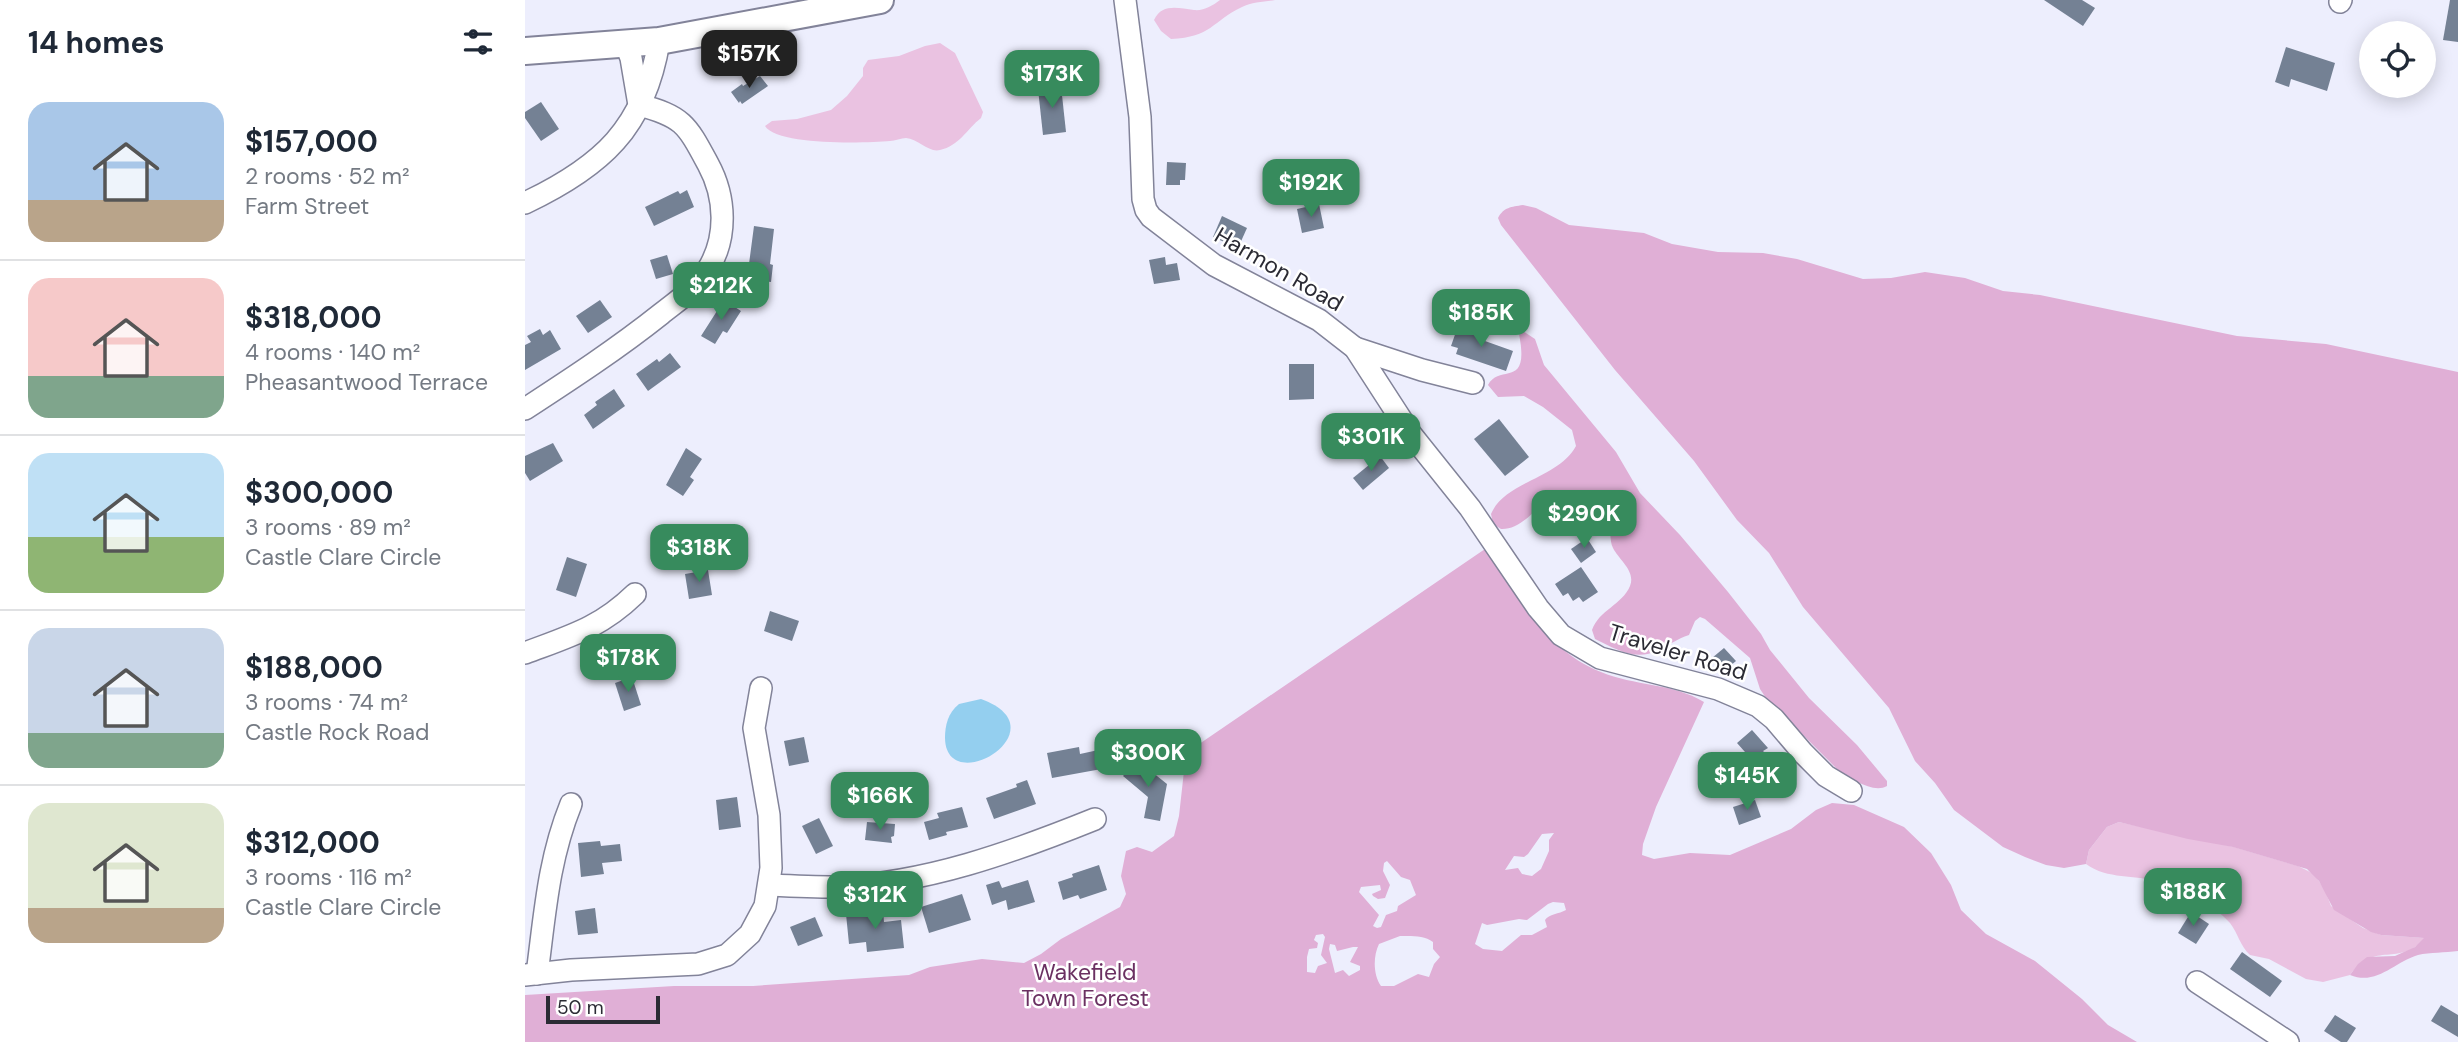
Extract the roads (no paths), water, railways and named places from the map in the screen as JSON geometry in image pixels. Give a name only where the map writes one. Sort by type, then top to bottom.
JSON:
[{"type":"main road","points":[[525,51],[659,41],[880,0]]},
{"type":"street","name":"Harmon Road","points":[[1125,0],[1140,117],[1143,199],[1148,213],[1207,260],[1319,320],[1355,348]]},
{"type":"street","points":[[525,204],[570,180],[599,159],[616,142],[648,87],[659,41]]},
{"type":"street","points":[[626,45],[631,58],[639,105]]},
{"type":"street","points":[[525,409],[639,332],[684,296],[702,277],[716,252],[722,211],[720,195],[710,167],[688,128],[680,121],[664,111],[639,105]]},
{"type":"street","points":[[1355,348],[1473,383]]},
{"type":"street","name":"Traveler Road","points":[[1355,348],[1409,433],[1470,508],[1538,608],[1561,635],[1599,657],[1718,689],[1758,706],[1774,719],[1826,776],[1851,791]]},
{"type":"street","points":[[525,653],[598,624],[635,594]]},
{"type":"street","points":[[571,804],[551,867],[531,974],[686,965],[719,959],[735,949],[756,925],[770,886],[772,849],[769,815],[754,727],[761,688]]},
{"type":"street","points":[[770,886],[836,887],[911,877],[977,862],[1022,848],[1095,819]]},
{"type":"street","points":[[2197,982],[2288,1042]]},
{"type":"water","points":[[981,699],[1003,712],[1011,726],[1006,741],[995,753],[979,761],[963,762],[950,755],[945,738],[947,724],[952,711],[959,704]]},
{"type":"park label","name":"Wakefield Town Forest","points":[[1085,985]]}]
